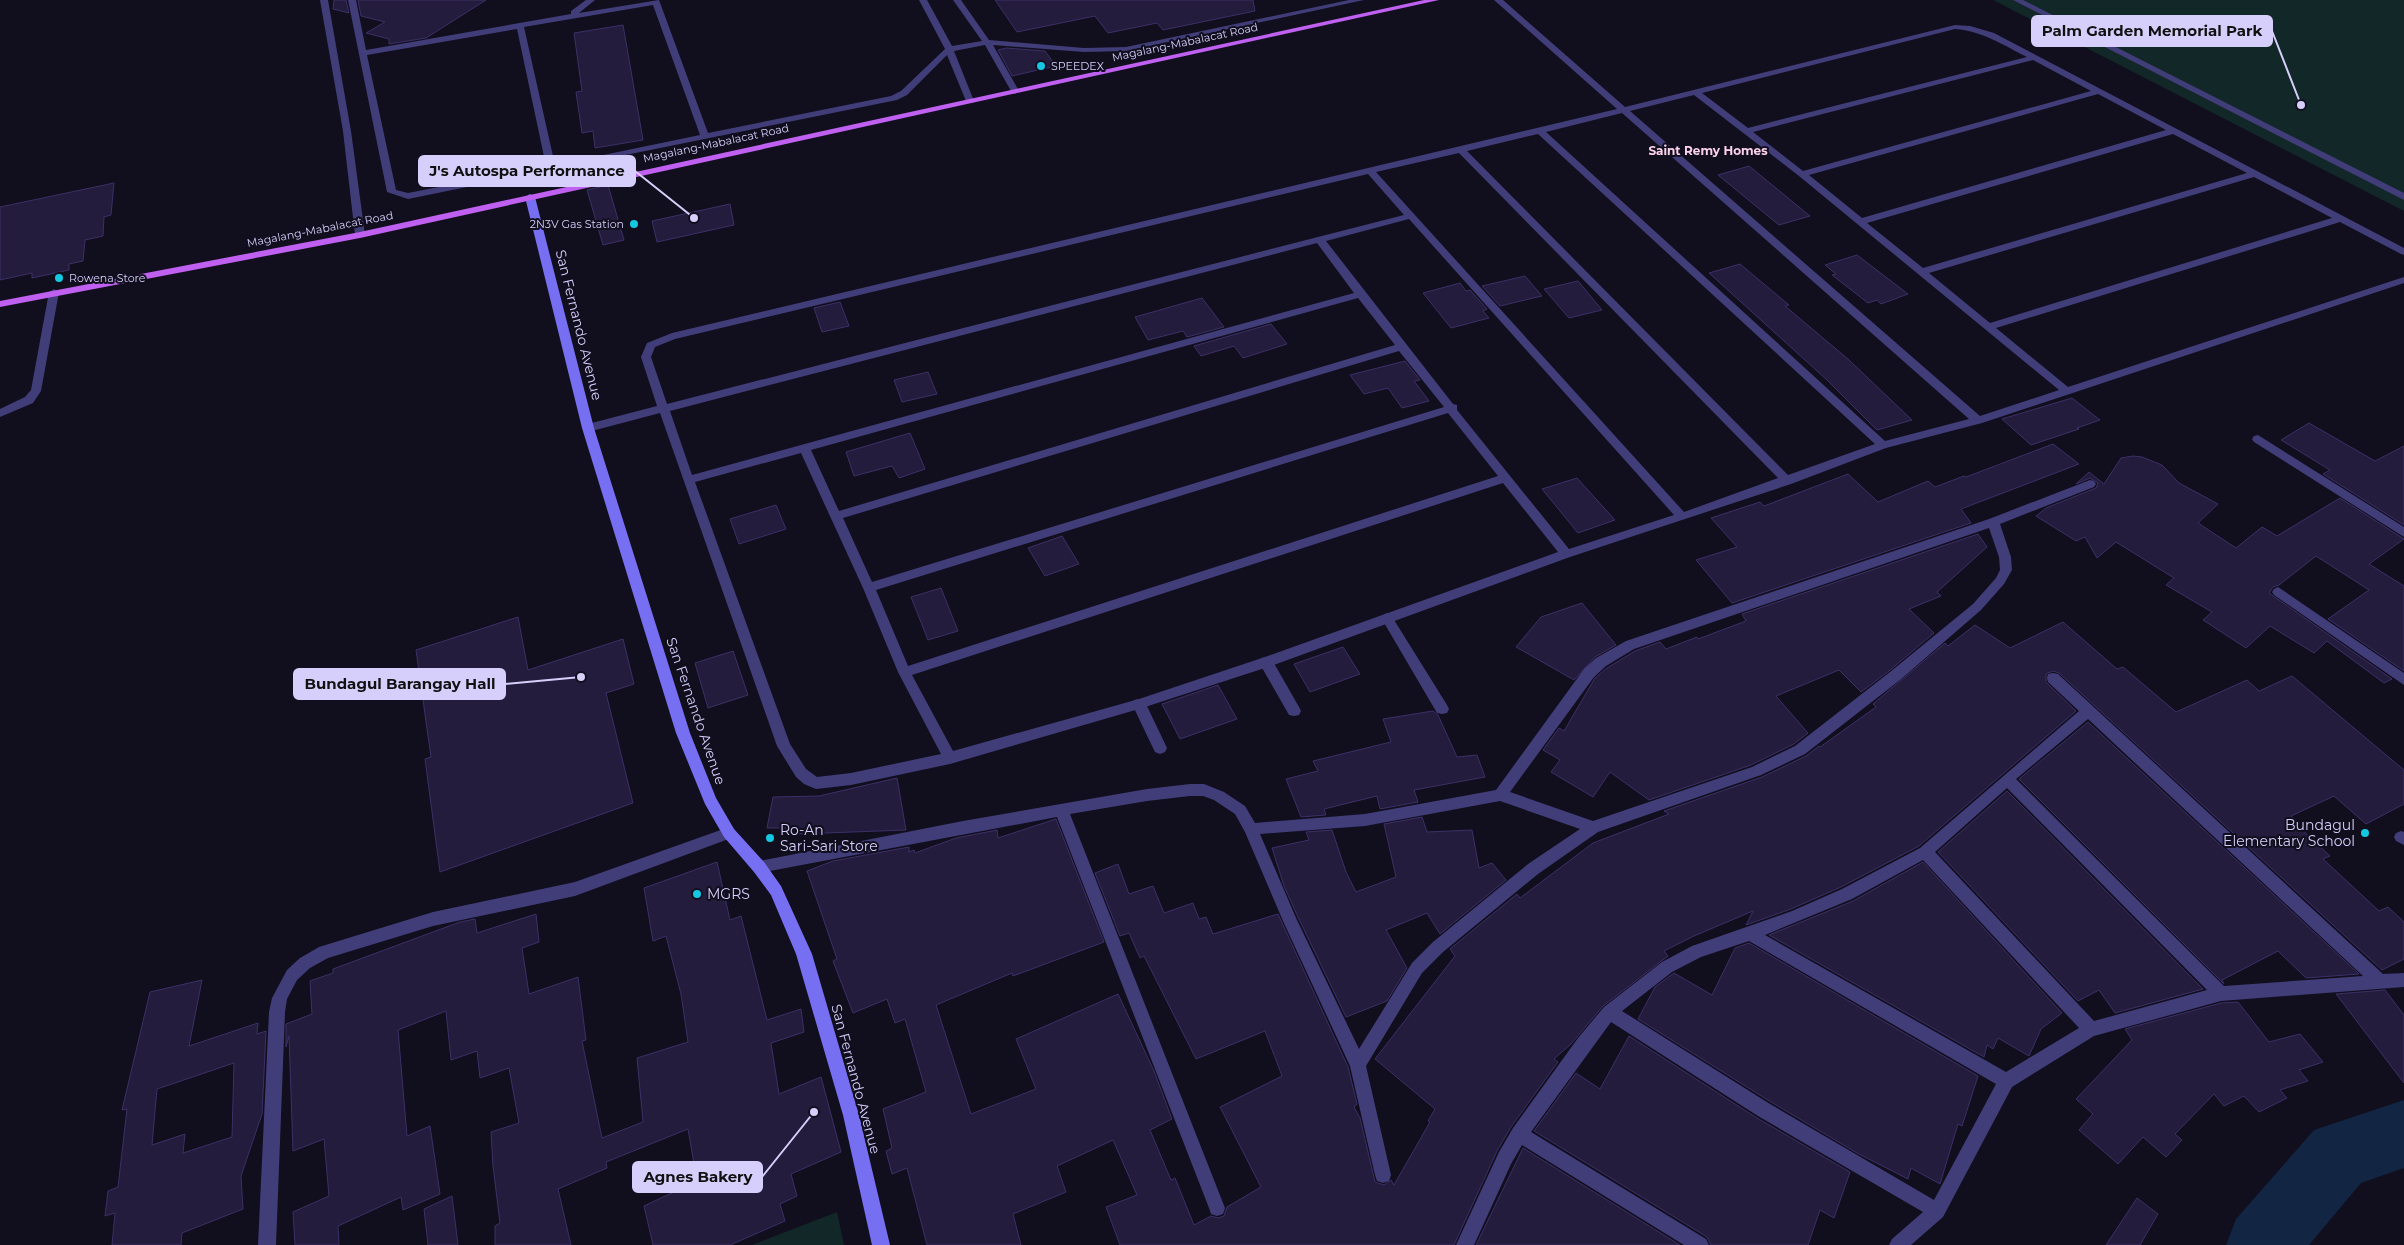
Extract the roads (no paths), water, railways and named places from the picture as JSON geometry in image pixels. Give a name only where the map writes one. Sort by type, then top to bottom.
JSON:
[{"type":"main road","name":"Magalang-Mabalacat Road","points":[[0,304],[360,234],[1435,0]]},
{"type":"main road","name":"San Fernando Avenue","points":[[530,197],[588,428],[695,767],[710,800],[729,833],[759,867],[776,891],[804,954],[851,1115],[881,1245]]},
{"type":"street","points":[[324,0],[347,131],[360,234]]},
{"type":"street","points":[[352,0],[392,192],[408,196],[900,96],[949,50],[987,42],[1084,50],[1126,49],[1360,0]]},
{"type":"street","points":[[572,15],[591,0]]},
{"type":"street","points":[[922,0],[949,50],[970,101]]},
{"type":"street","points":[[957,0],[987,42],[1015,91]]},
{"type":"street","points":[[1498,0],[1978,420]]},
{"type":"street","points":[[2017,0],[2404,197]]},
{"type":"street","points":[[362,53],[656,1],[705,137]]},
{"type":"street","points":[[520,26],[551,168]]},
{"type":"street","points":[[2404,252],[1981,31],[1955,27],[1540,130],[663,339],[651,345],[646,357],[662,408],[784,746],[801,773],[809,780],[825,783],[950,758],[1138,704],[1266,662],[1566,554],[1682,517],[1883,446],[1978,420],[2404,280]]},
{"type":"street","points":[[1748,131],[2033,58]]},
{"type":"street","points":[[1695,92],[1802,174],[2068,391]]},
{"type":"street","points":[[1802,174],[2097,92]]},
{"type":"street","points":[[1540,130],[1883,446]]},
{"type":"street","points":[[1860,222],[2172,131]]},
{"type":"street","points":[[1460,149],[1787,481]]},
{"type":"street","points":[[1370,171],[1682,517]]},
{"type":"street","points":[[1921,272],[2253,174]]},
{"type":"street","points":[[588,428],[1411,216]]},
{"type":"street","points":[[1988,327],[2339,219]]},
{"type":"street","points":[[1320,240],[1360,294],[1566,554]]},
{"type":"street","points":[[0,413],[29,400],[36,391],[54,292]]},
{"type":"street","points":[[688,480],[1360,294]]},
{"type":"street","points":[[836,516],[1403,346]]},
{"type":"street","points":[[869,588],[1452,408]]},
{"type":"street","points":[[2258,439],[2404,533]]},
{"type":"street","points":[[804,447],[869,588],[904,672],[950,758]]},
{"type":"street","points":[[904,672],[1506,478]]},
{"type":"street","points":[[1500,795],[1589,673],[1601,662],[1630,644],[1993,522],[2090,484]]},
{"type":"street","points":[[1358,1065],[1417,968],[1438,948],[1533,869],[1593,827],[1756,771],[1800,750],[1843,719],[1976,607],[2000,581],[2006,570],[2006,563],[1993,522]]},
{"type":"street","points":[[2278,592],[2404,680]]},
{"type":"street","points":[[1387,618],[1442,709]]},
{"type":"street","points":[[1266,662],[1294,711]]},
{"type":"street","points":[[2053,678],[2379,981]]},
{"type":"street","points":[[1138,704],[1160,748]]},
{"type":"street","points":[[1466,1245],[1505,1158],[1519,1134],[1593,1031],[1609,1012],[1667,967],[1697,951],[1750,934],[1846,894],[1925,852],[2007,778],[2088,712]]},
{"type":"street","points":[[2007,778],[2222,994]]},
{"type":"street","points":[[759,867],[1147,795],[1204,790],[1219,796],[1240,810],[1252,829],[1302,946],[1358,1065],[1383,1175]]},
{"type":"street","points":[[1252,829],[1365,820],[1500,795],[1593,827]]},
{"type":"street","points":[[1061,810],[1216,1208]]},
{"type":"street","points":[[267,1245],[277,1012],[286,984],[292,974],[305,963],[324,952],[433,919],[575,889],[729,833]]},
{"type":"street","points":[[1925,852],[2091,1029]]},
{"type":"street","points":[[1750,934],[2006,1081]]},
{"type":"street","points":[[1898,1245],[1937,1211],[2006,1081],[2091,1029],[2222,994],[2404,980]]},
{"type":"street","points":[[1609,1012],[1764,1110],[1937,1211]]},
{"type":"street","points":[[1519,1134],[1700,1245]]},
{"type":"waterway","points":[[2262,1245],[2339,1155],[2404,1134]]},
{"type":"place","name":"SPEEDEX","points":[[1041,66]]},
{"type":"place","name":"Palm Garden Memorial Park","points":[[2301,105]]},
{"type":"place","name":"J's Autospa Performance","points":[[694,218]]},
{"type":"place","name":"2N3V Gas Station","points":[[634,224]]},
{"type":"place","name":"Rowena Store","points":[[59,278]]},
{"type":"place","name":"Bundagul Barangay Hall","points":[[581,677]]},
{"type":"place","name":"Bundagul Elementary School","points":[[2365,833]]},
{"type":"place","name":"Ro-An Sari-Sari Store","points":[[770,838]]},
{"type":"place","name":"MGRS","points":[[697,894]]},
{"type":"place","name":"Agnes Bakery","points":[[814,1112]]},
{"type":"district","name":"Saint Remy Homes","points":[[1708,150]]}]
